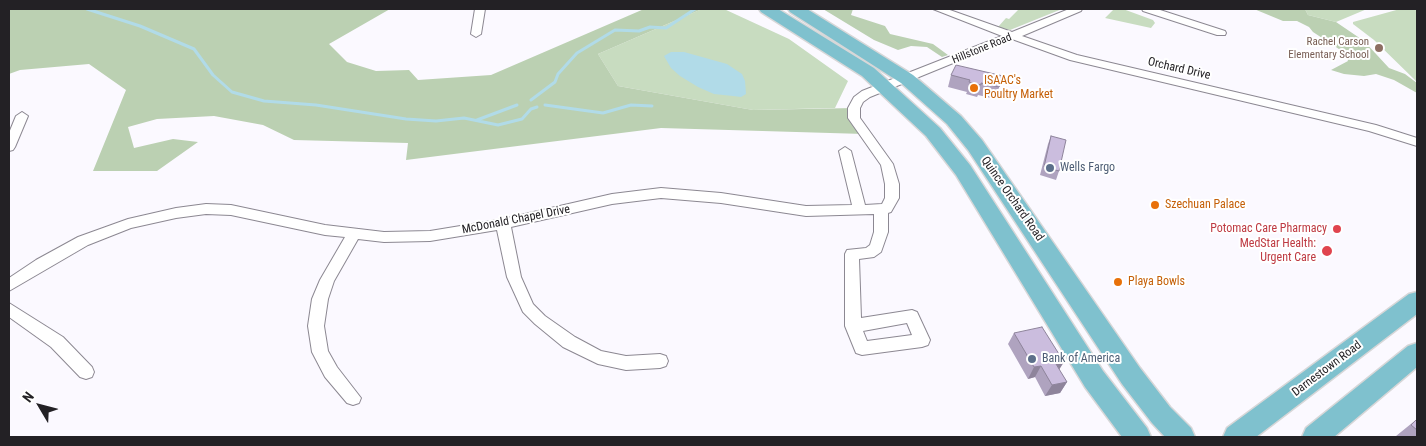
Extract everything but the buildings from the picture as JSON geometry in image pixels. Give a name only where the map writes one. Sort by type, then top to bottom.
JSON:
[{"type":"main road","name":"Quince Orchard Road","points":[[767,9],[853,62],[896,83],[949,115],[975,145],[1131,376],[1161,415],[1182,437]]},
{"type":"main road","name":"Quince Orchard Road","points":[[796,9],[896,83],[920,118],[949,151],[1128,431]]},
{"type":"main road","points":[[995,221],[1029,241],[1045,246]]},
{"type":"main road","name":"Darnestown Road","points":[[1236,437],[1417,301]]},
{"type":"main road","points":[[1315,437],[1417,353]]},
{"type":"street","points":[[476,34],[480,9]]},
{"type":"street","name":"Orchard Drive","points":[[938,9],[1011,37],[1074,58],[1372,128],[1417,142]]},
{"type":"street","name":"Hillstone Road","points":[[896,83],[1077,9]]},
{"type":"street","points":[[1147,9],[1221,33]]},
{"type":"street","points":[[853,326],[852,254],[869,253],[876,248],[881,232],[881,210],[886,209],[892,198],[891,177],[887,164],[854,118],[854,108],[858,100],[866,94],[896,83]]},
{"type":"street","points":[[9,147],[22,116]]},
{"type":"street","points":[[845,151],[860,210]]},
{"type":"street","name":"McDonald Chapel Drive","points":[[9,285],[41,264],[83,241],[128,224],[176,213],[231,210],[325,230],[384,237],[430,236],[503,224],[612,200],[661,193],[721,198],[806,211],[881,210]]},
{"type":"street","points":[[503,224],[514,277],[520,294],[528,308],[540,320],[569,342],[598,356],[626,363],[660,361]]},
{"type":"street","points":[[352,398],[331,372],[320,352],[316,326],[320,299],[327,280],[354,234]]},
{"type":"street","points":[[9,309],[57,342],[86,372]]},
{"type":"green space","points":[[9,9],[390,9],[329,44],[347,62],[376,71],[409,70],[418,80],[491,75],[644,9],[702,9],[598,54],[618,86],[753,110],[854,108],[864,134],[661,128],[406,160],[408,143],[294,140],[263,125],[214,116],[157,119],[128,127],[134,148],[173,139],[198,142],[157,171],[93,171],[126,90],[89,64],[20,70],[9,74]]},
{"type":"green space","points":[[702,9],[724,9],[789,39],[848,81],[835,108],[753,110],[618,86],[598,54]]},
{"type":"green space","points":[[823,9],[853,9],[851,15],[885,26],[890,34],[933,44],[948,55],[942,57],[927,47],[911,46],[898,50],[874,40]]},
{"type":"green space","points":[[1017,9],[1062,9],[1010,30],[998,27],[1006,18],[1009,19]]},
{"type":"green space","points":[[1114,9],[1123,9],[1153,20],[1155,23],[1151,28],[1105,18]]},
{"type":"green space","points":[[1254,9],[1305,9],[1308,15],[1336,22],[1364,41],[1389,68],[1405,74],[1417,83],[1417,93],[1394,80],[1376,74],[1364,76],[1344,74],[1331,70],[1348,61],[1345,53],[1313,32],[1309,27],[1297,21],[1283,21]]},
{"type":"green space","points":[[1305,9],[1367,9],[1336,22],[1308,15]]},
{"type":"green space","points":[[1400,9],[1414,9],[1417,11],[1417,82],[1374,40],[1353,24],[1353,22]]},
{"type":"water","points":[[671,52],[684,52],[727,64],[742,74],[745,81],[746,94],[741,97],[714,94],[698,87],[671,68],[664,56]]},
{"type":"waterway","points":[[87,9],[140,26],[194,49],[213,75],[232,92],[264,101],[316,105],[406,119],[436,121],[464,118],[498,125],[522,119],[531,109],[537,107]]},
{"type":"waterway","points":[[531,100],[555,82],[558,74],[577,53],[615,30],[639,31],[650,27],[666,28],[695,9]]},
{"type":"waterway","points":[[477,120],[517,105]]},
{"type":"waterway","points":[[545,105],[603,113],[631,105],[652,106]]},
{"type":"place","name":"Rachel Carson Elementary School","points":[[1379,48]]},
{"type":"place","name":"ISAAC's Poultry Market","points":[[974,88]]},
{"type":"place","name":"Wells Fargo","points":[[1050,168]]},
{"type":"place","name":"Szechuan Palace","points":[[1155,205]]},
{"type":"place","name":"Potomac Care Pharmacy","points":[[1337,229]]},
{"type":"place","name":"MedStar Health: Urgent Care","points":[[1327,251]]},
{"type":"place","name":"Playa Bowls","points":[[1118,282]]},
{"type":"place","name":"Bank of America","points":[[1032,359]]}]
